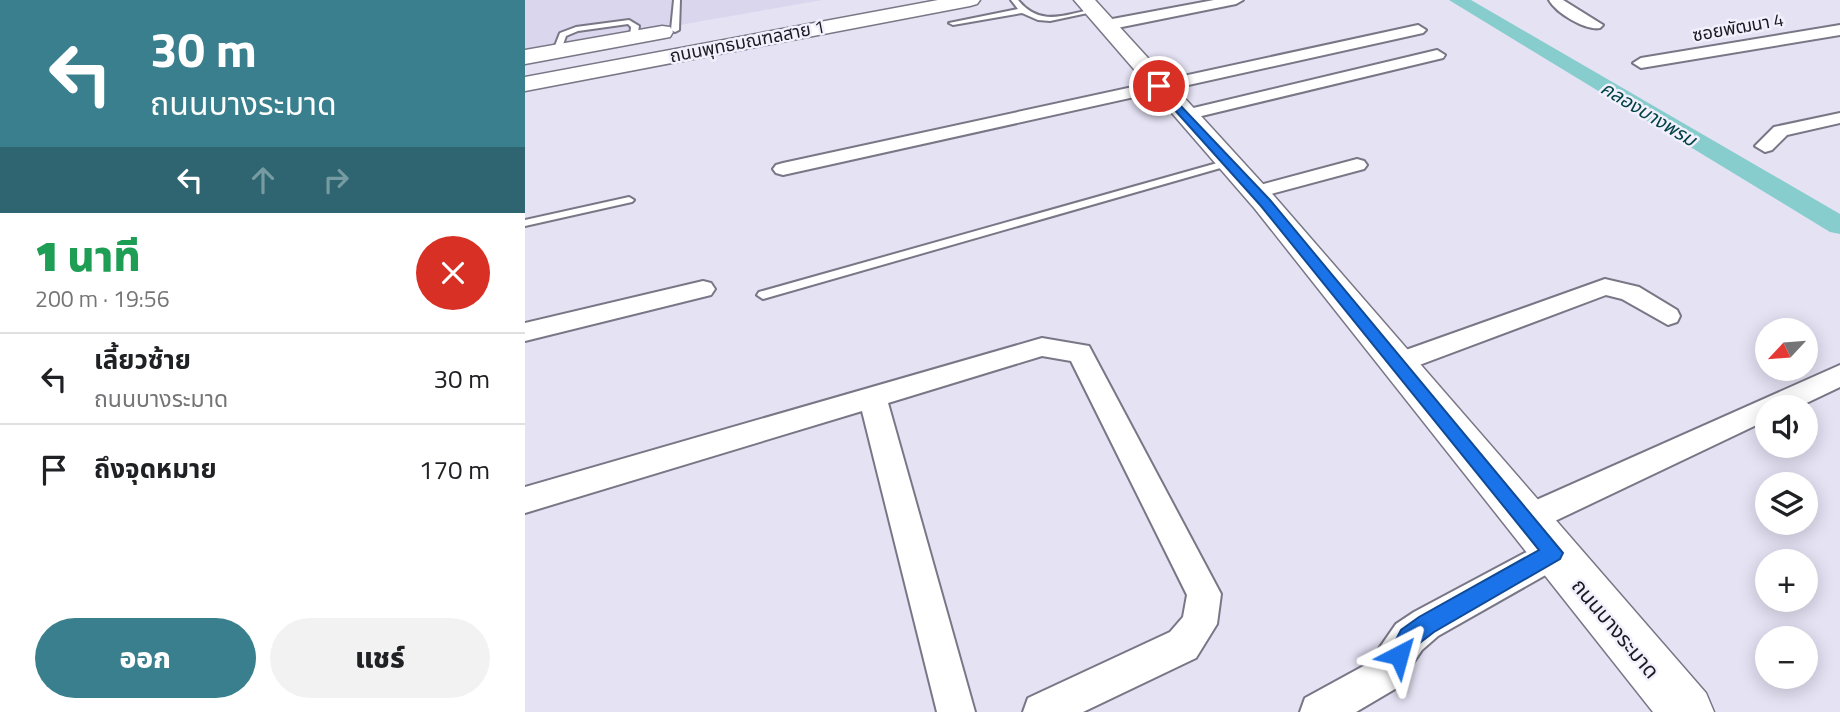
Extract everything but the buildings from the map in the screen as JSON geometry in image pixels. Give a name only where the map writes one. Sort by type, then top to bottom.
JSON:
[{"type":"street","name":"ถนนพุทธมณฑลสาย 1","points":[[525,84],[970,0]]},
{"type":"street","points":[[1095,12],[1236,0]]},
{"type":"street","points":[[1556,0],[1558,4],[1595,25]]},
{"type":"street","name":"ถนนบางระมาด","points":[[1095,12],[1256,192],[1686,712]]},
{"type":"street","name":"ถนนพุทธมณฑลสาย 1","points":[[525,57],[702,25]]},
{"type":"street","points":[[783,169],[1418,30]]},
{"type":"street","name":"ซอยพัฒนา 4","points":[[1641,63],[1840,30]]},
{"type":"street","points":[[1185,115],[1437,55]]},
{"type":"street","points":[[1765,146],[1781,131],[1840,118]]},
{"type":"street","points":[[1256,192],[1357,165]]},
{"type":"street","points":[[1398,363],[1605,287],[1630,293],[1668,316]]},
{"type":"street","points":[[525,332],[703,289]]},
{"type":"street","points":[[525,500],[1042,347],[1080,353],[1204,594],[1199,624],[1183,645],[1042,712]]},
{"type":"street","points":[[1796,395],[1840,375]]},
{"type":"street","points":[[872,396],[956,712]]},
{"type":"street","points":[[1525,520],[1755,414]]},
{"type":"street","points":[[1319,712],[1382,676],[1409,637],[1426,624],[1553,553]]},
{"type":"lane","points":[[675,30],[677,0]]},
{"type":"lane","points":[[1014,0],[1021,11],[1032,18],[1047,19],[1095,12]]},
{"type":"lane","points":[[953,23],[1021,11]]},
{"type":"lane","points":[[763,295],[1228,163]]},
{"type":"lane","points":[[525,223],[629,200]]},
{"type":"shaded area","points":[[525,0],[822,0],[525,52]]},
{"type":"waterway","name":"คลองบางพรม","points":[[1458,0],[1840,226]]},
{"type":"route","points":[[1159,86],[1265,203],[1553,553],[1426,624],[1409,637],[1399,655]]}]
